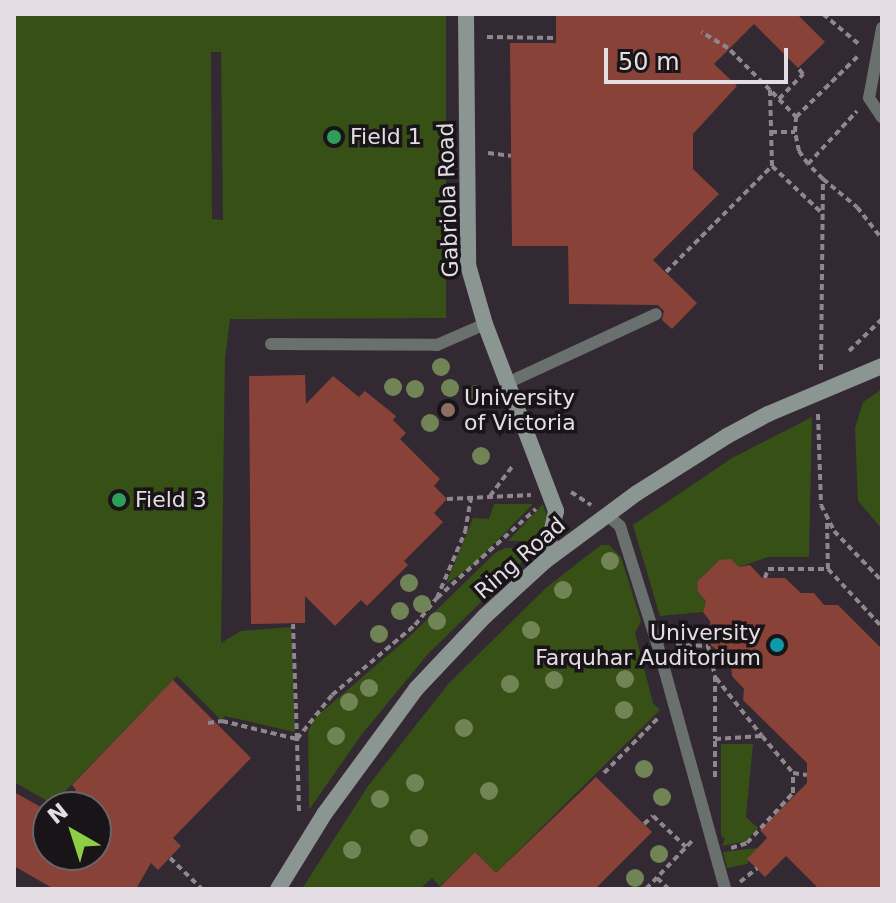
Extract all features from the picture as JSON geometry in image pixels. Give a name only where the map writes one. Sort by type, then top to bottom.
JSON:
[{"type":"street","name":"Gabriola Road","points":[[466,14],[468,265],[485,324],[556,511],[545,561]]},
{"type":"street","name":"Ring Road","points":[[278,889],[325,813],[416,689],[485,616],[545,561],[606,514],[727,436],[820,391],[882,366]]},
{"type":"lane","points":[[882,28],[869,98],[882,117]]},
{"type":"lane","points":[[507,383],[656,314]]},
{"type":"lane","points":[[271,344],[437,345],[485,324]]},
{"type":"lane","points":[[606,514],[620,526],[657,643],[725,889]]},
{"type":"path","points":[[823,14],[865,49],[796,117],[799,151],[823,179],[857,207],[882,239]]},
{"type":"path","points":[[701,32],[728,48],[796,117]]},
{"type":"path","points":[[487,37],[556,38]]},
{"type":"path","points":[[779,99],[803,74],[798,68]]},
{"type":"path","points":[[770,90],[772,166],[824,215]]},
{"type":"path","points":[[808,164],[869,98]]},
{"type":"path","points":[[771,132],[795,132]]},
{"type":"path","points":[[488,153],[511,156]]},
{"type":"path","points":[[666,272],[772,166]]},
{"type":"path","points":[[823,179],[818,483],[826,519],[828,569],[882,627]]},
{"type":"path","points":[[849,351],[882,319]]},
{"type":"path","points":[[490,496],[513,466]]},
{"type":"path","points":[[568,488],[606,514]]},
{"type":"path","points":[[447,499],[541,495]]},
{"type":"path","points":[[437,598],[465,532],[471,498]]},
{"type":"path","points":[[297,739],[332,695],[415,625],[437,598],[538,506]]},
{"type":"path","points":[[826,519],[840,539],[882,581]]},
{"type":"path","points":[[765,578],[768,569],[828,569]]},
{"type":"path","points":[[293,624],[299,811]]},
{"type":"path","points":[[657,643],[708,646],[715,676],[715,780]]},
{"type":"path","points":[[713,851],[747,843],[793,793],[793,773],[715,676]]},
{"type":"path","points":[[604,773],[673,702]]},
{"type":"path","points":[[208,723],[222,721],[297,739]]},
{"type":"path","points":[[715,739],[762,736]]},
{"type":"path","points":[[793,773],[807,775]]},
{"type":"path","points":[[644,824],[653,816],[686,848]]},
{"type":"path","points":[[646,889],[706,827]]},
{"type":"path","points":[[170,858],[202,889]]},
{"type":"path","points":[[657,878],[669,889]]},
{"type":"green space","points":[[14,14],[446,14],[446,318],[230,319],[225,359],[221,643],[241,631],[291,627],[295,732],[225,716],[221,720],[177,676],[66,791],[32,792],[14,782]],"holes":[[[211,52],[221,52],[223,220],[212,219]]]},
{"type":"green space","points":[[882,389],[882,529],[858,501],[855,428],[863,402]]},
{"type":"green space","points":[[812,417],[809,557],[768,557],[739,567],[719,560],[697,582],[698,592],[706,601],[703,612],[660,616],[633,525],[732,458]]},
{"type":"green space","points":[[494,504],[533,504],[472,566],[446,584],[473,518],[489,519]]},
{"type":"green space","points":[[543,504],[547,517],[542,541],[508,541]]},
{"type":"green space","points":[[601,545],[609,545],[621,557],[641,621],[635,633],[653,703],[660,710],[496,873],[475,852],[440,886],[432,878],[420,889],[302,889],[368,786],[449,683],[547,587]]},
{"type":"green space","points":[[538,546],[428,654],[362,734],[309,810],[308,731],[316,717],[409,637],[495,553],[505,548]]},
{"type":"green space","points":[[721,744],[753,744],[746,817],[758,828],[746,841],[722,846],[725,839],[721,835]]},
{"type":"green space","points":[[757,848],[747,864],[727,868],[723,852]]},
{"type":"building","points":[[556,14],[797,14],[825,42],[798,68],[754,24],[714,64],[737,86],[693,134],[693,169],[719,194],[653,260],[697,303],[672,329],[662,320],[664,311],[658,305],[569,304],[568,246],[512,246],[510,43],[556,43]]},
{"type":"building","points":[[305,375],[306,404],[333,376],[359,397],[365,391],[396,416],[393,420],[406,433],[400,439],[440,479],[434,486],[447,499],[434,513],[443,522],[404,561],[408,565],[367,606],[361,600],[335,626],[305,596],[305,623],[251,624],[249,376]]},
{"type":"building","points":[[731,559],[739,567],[750,565],[762,578],[785,578],[801,593],[814,593],[824,605],[838,605],[882,649],[882,889],[819,889],[786,856],[765,877],[747,859],[767,838],[760,830],[807,783],[807,763],[743,700],[744,689],[732,676],[731,664],[711,645],[710,621],[703,612],[706,601],[698,592],[697,582],[719,560]]},
{"type":"building","points":[[173,680],[251,758],[173,838],[181,846],[158,870],[151,863],[136,889],[54,889],[14,866],[14,792],[32,802],[32,871],[112,871],[112,791],[75,791],[72,785]]},
{"type":"building","points":[[596,777],[652,832],[595,889],[438,889],[475,852],[496,873]]},
{"type":"place","name":"Field 1","points":[[334,137]]},
{"type":"place","name":"University of Victoria","points":[[448,410]]},
{"type":"place","name":"Field 3","points":[[119,500]]},
{"type":"place","name":"University Farquhar Auditorium","points":[[777,645]]}]
